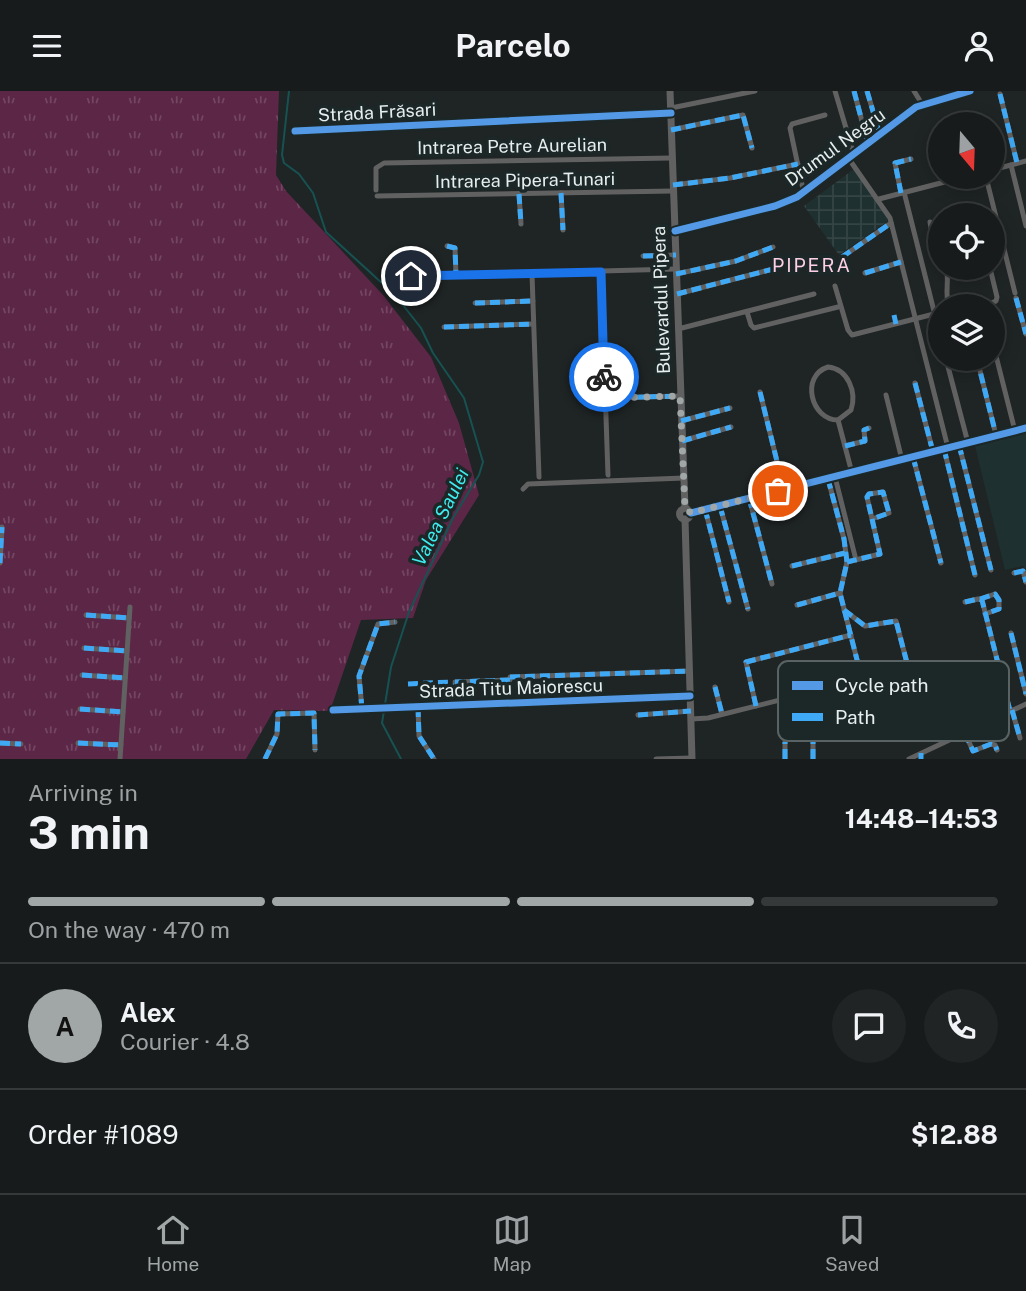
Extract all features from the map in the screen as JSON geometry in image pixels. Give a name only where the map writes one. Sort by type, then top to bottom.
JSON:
[{"type":"main road","name":"Bulevardul Pipera","points":[[670,91],[681,421],[687,513],[689,671],[694,716],[692,758]]},
{"type":"street","name":"Strada Frăsari","points":[[295,131],[671,111],[755,91]]},
{"type":"street","points":[[835,91],[852,157],[891,223],[975,575]]},
{"type":"street","points":[[854,91],[868,144]]},
{"type":"street","points":[[867,91],[880,135]]},
{"type":"street","points":[[914,91],[922,104]]},
{"type":"street","name":"Drumul Negru","points":[[675,231],[775,206],[804,194],[922,104],[946,94],[970,91]]},
{"type":"street","points":[[1000,94],[1026,226]]},
{"type":"street","points":[[671,130],[743,115],[752,148]]},
{"type":"street","points":[[804,194],[791,125],[825,115]]},
{"type":"street","name":"Intrarea Petre Aurelian","points":[[376,193],[376,169],[384,163],[672,158]]},
{"type":"street","points":[[911,159],[895,163],[929,294]]},
{"type":"street","points":[[1005,166],[1026,161]]},
{"type":"street","name":"Intrarea Pipera-Tunari","points":[[376,193],[519,194],[673,188],[797,164]]},
{"type":"street","points":[[879,199],[928,186]]},
{"type":"street","points":[[989,189],[1026,334]]},
{"type":"street","points":[[561,193],[563,230]]},
{"type":"street","points":[[519,194],[521,224]]},
{"type":"street","points":[[842,257],[891,223]]},
{"type":"street","points":[[447,246],[455,248],[456,275]]},
{"type":"street","points":[[411,276],[676,271],[736,261],[773,247]]},
{"type":"street","points":[[643,256],[676,255]]},
{"type":"street","points":[[864,273],[901,263]]},
{"type":"street","points":[[677,294],[777,268]]},
{"type":"street","points":[[601,272],[608,475]]},
{"type":"street","points":[[532,274],[539,477]]},
{"type":"street","points":[[835,286],[851,334],[928,316]]},
{"type":"street","points":[[678,329],[814,294]]},
{"type":"street","points":[[475,303],[533,301]]},
{"type":"street","points":[[747,312],[754,328],[838,307]]},
{"type":"street","points":[[894,315],[896,324]]},
{"type":"street","points":[[444,327],[533,324]]},
{"type":"street","points":[[828,367],[843,373],[852,389],[852,407],[846,416],[838,420],[822,415],[812,392],[811,383],[816,374],[828,367]]},
{"type":"street","points":[[949,371],[968,443]]},
{"type":"street","points":[[980,371],[996,435]]},
{"type":"street","points":[[1000,371],[1015,431]]},
{"type":"street","points":[[915,383],[933,452]]},
{"type":"street","points":[[760,392],[784,489]]},
{"type":"street","points":[[886,395],[902,460]]},
{"type":"street","points":[[605,398],[680,396]]},
{"type":"street","points":[[681,421],[730,408]]},
{"type":"street","points":[[838,420],[852,473]]},
{"type":"street","points":[[682,441],[732,427]]},
{"type":"street","points":[[845,446],[865,441],[864,430],[869,428]]},
{"type":"street","points":[[687,513],[1026,428]]},
{"type":"street","points":[[959,445],[991,569]]},
{"type":"street","points":[[914,457],[941,563]]},
{"type":"street","points":[[523,489],[528,484],[684,478]]},
{"type":"street","points":[[832,478],[847,562],[840,593],[857,661]]},
{"type":"street","points":[[832,478],[856,560]]},
{"type":"street","points":[[847,562],[880,554],[872,519],[867,496],[883,492],[889,513],[872,519]]},
{"type":"street","points":[[749,498],[772,584]]},
{"type":"street","points":[[720,506],[748,609]]},
{"type":"street","points":[[705,509],[729,602]]},
{"type":"street","points":[[0,563],[2,527]]},
{"type":"street","points":[[792,566],[845,552]]},
{"type":"street","points":[[1014,573],[1023,571],[1026,582]]},
{"type":"street","points":[[797,605],[840,593]]},
{"type":"street","points":[[965,602],[997,594],[999,609],[985,614]]},
{"type":"street","points":[[980,599],[998,661]]},
{"type":"street","points":[[120,759],[130,607]]},
{"type":"street","points":[[844,610],[868,627],[896,621],[906,661]]},
{"type":"street","points":[[86,615],[129,618]]},
{"type":"street","points":[[362,709],[359,676],[378,624],[395,622]]},
{"type":"street","points":[[1011,633],[1026,694]]},
{"type":"street","points":[[756,706],[746,661],[850,635]]},
{"type":"street","points":[[84,648],[127,651]]},
{"type":"street","points":[[455,682],[689,671]]},
{"type":"street","points":[[82,675],[125,678]]},
{"type":"street","points":[[715,687],[719,715]]},
{"type":"street","name":"Strada Titu Maiorescu","points":[[333,710],[690,697]]},
{"type":"street","points":[[638,715],[719,715],[778,701]]},
{"type":"street","points":[[1009,704],[1020,738]]},
{"type":"street","points":[[1011,711],[1026,704]]},
{"type":"street","points":[[418,707],[419,736],[433,759]]},
{"type":"street","points":[[80,709],[123,712]]},
{"type":"street","points":[[265,759],[277,734],[278,713],[314,713],[315,750]]},
{"type":"street","points":[[785,741],[785,759]]},
{"type":"street","points":[[813,741],[813,759]]},
{"type":"street","points":[[909,759],[921,756],[950,741]]},
{"type":"street","points":[[969,741],[973,751]]},
{"type":"street","points":[[0,743],[21,744]]},
{"type":"street","points":[[78,743],[121,745]]},
{"type":"street","points":[[968,758],[973,751],[991,744],[995,745],[997,750]]},
{"type":"street","points":[[656,759],[692,758]]},
{"type":"shaded area","points":[[854,169],[885,212],[888,221],[839,255],[804,206]]},
{"type":"shaded area","points":[[1026,433],[1026,577],[1023,566],[1005,570],[975,446]]},
{"type":"green space","points":[[0,91],[279,91],[276,175],[286,191],[383,295],[431,357],[459,423],[479,495],[426,580],[413,618],[361,620],[330,711],[274,710],[246,759],[0,759]]},
{"type":"waterway","name":"Valea Saulei","points":[[289,91],[282,155],[284,163],[299,174],[313,193],[326,232],[395,295],[421,328],[433,353],[464,398],[483,462],[479,475],[453,518],[409,612],[391,667],[382,723],[401,759]]},
{"type":"marked path","points":[[854,91],[868,144]]},
{"type":"marked path","points":[[867,91],[880,135]]},
{"type":"marked path","points":[[1000,94],[1017,163]]},
{"type":"marked path","points":[[671,130],[743,115],[752,148]]},
{"type":"marked path","points":[[901,193],[895,163],[911,159]]},
{"type":"marked path","points":[[673,185],[730,178],[798,164]]},
{"type":"marked path","points":[[561,193],[563,230]]},
{"type":"marked path","points":[[519,194],[521,224]]},
{"type":"marked path","points":[[842,257],[891,223]]},
{"type":"marked path","points":[[447,246],[455,248],[456,275]]},
{"type":"marked path","points":[[676,274],[736,261],[773,247]]},
{"type":"marked path","points":[[643,256],[676,255]]},
{"type":"marked path","points":[[865,273],[901,262]]},
{"type":"marked path","points":[[677,294],[777,268]]},
{"type":"marked path","points":[[1016,298],[1026,334]]},
{"type":"marked path","points":[[475,303],[533,301]]},
{"type":"marked path","points":[[894,315],[896,324]]},
{"type":"marked path","points":[[444,327],[533,324]]},
{"type":"marked path","points":[[980,371],[996,435]]},
{"type":"marked path","points":[[915,383],[933,452]]},
{"type":"marked path","points":[[760,392],[784,490]]},
{"type":"marked path","points":[[605,398],[680,396]]},
{"type":"marked path","points":[[681,421],[730,408]]},
{"type":"marked path","points":[[682,441],[731,427]]},
{"type":"marked path","points":[[845,446],[865,441],[864,430],[869,428]]},
{"type":"marked path","points":[[959,445],[991,570]]},
{"type":"marked path","points":[[944,449],[975,575]]},
{"type":"marked path","points":[[913,457],[941,563]]},
{"type":"marked path","points":[[828,479],[844,539],[847,562],[840,593],[857,661]]},
{"type":"marked path","points":[[847,562],[880,554],[867,497],[869,494],[883,492],[889,513],[872,519]]},
{"type":"marked path","points":[[749,498],[772,584]]},
{"type":"marked path","points":[[720,506],[748,609]]},
{"type":"marked path","points":[[705,509],[729,602]]},
{"type":"marked path","points":[[0,563],[2,527]]},
{"type":"marked path","points":[[792,566],[845,553]]},
{"type":"marked path","points":[[1014,573],[1023,571],[1026,582]]},
{"type":"marked path","points":[[797,605],[840,593]]},
{"type":"marked path","points":[[980,599],[995,594],[999,600],[999,609],[985,614]]},
{"type":"marked path","points":[[965,602],[982,600],[997,661]]},
{"type":"marked path","points":[[844,610],[865,626],[896,621],[906,661]]},
{"type":"marked path","points":[[86,615],[129,618]]},
{"type":"marked path","points":[[362,709],[359,676],[378,624],[395,622]]},
{"type":"marked path","points":[[1011,633],[1026,694]]},
{"type":"marked path","points":[[756,706],[746,662],[851,635]]},
{"type":"marked path","points":[[84,648],[127,651]]},
{"type":"marked path","points":[[510,677],[689,671]]},
{"type":"marked path","points":[[82,675],[125,678]]},
{"type":"marked path","points":[[455,682],[510,680]]},
{"type":"marked path","points":[[408,684],[451,682],[452,687]]},
{"type":"marked path","points":[[715,687],[722,714]]},
{"type":"marked path","points":[[418,707],[419,736],[434,759]]},
{"type":"marked path","points":[[1009,707],[1010,711]]},
{"type":"marked path","points":[[80,709],[123,712]]},
{"type":"marked path","points":[[1012,710],[1020,738]]},
{"type":"marked path","points":[[638,715],[691,711]]},
{"type":"marked path","points":[[265,759],[277,734],[278,714],[314,713],[315,750]]},
{"type":"marked path","points":[[813,741],[813,759]]},
{"type":"marked path","points":[[969,741],[973,751],[991,744],[995,745],[997,750]]},
{"type":"marked path","points":[[785,742],[785,759]]},
{"type":"marked path","points":[[0,743],[21,744]]},
{"type":"marked path","points":[[78,743],[121,745]]},
{"type":"marked path","points":[[921,753],[921,759]]},
{"type":"cycle path","points":[[675,231],[775,206],[797,197],[916,107],[970,91]]},
{"type":"cycle path","points":[[295,131],[671,113]]},
{"type":"cycle path","points":[[691,513],[1026,428]]},
{"type":"cycle path","points":[[333,710],[690,696]]},
{"type":"way so far","points":[[604,377],[605,398],[680,396],[685,508],[691,513],[778,491]]},
{"type":"district","name":"PIPERA","points":[[812,265]]},
{"type":"route","points":[[411,276],[601,272],[604,377]]}]
